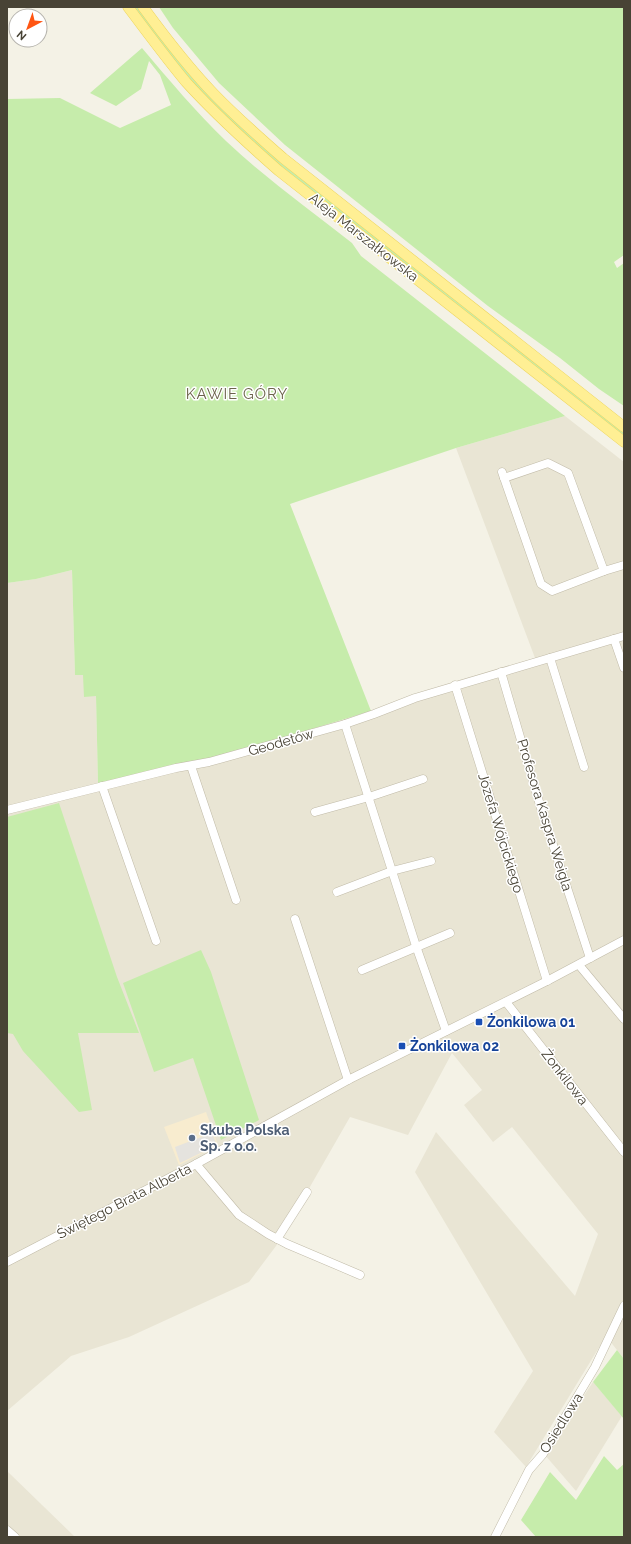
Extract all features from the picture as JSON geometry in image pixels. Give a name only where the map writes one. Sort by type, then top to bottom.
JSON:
[{"type":"main road","name":"Aleja Marszałkowska","points":[[128,7],[167,59],[188,83],[223,121],[248,144],[624,442]]},
{"type":"main road","name":"Aleja Marszałkowska","points":[[143,7],[176,52],[213,94],[247,127],[277,153],[624,427]]},
{"type":"street","points":[[604,571],[568,473],[548,463],[503,475],[541,584],[552,590],[624,565]]},
{"type":"street","name":"Geodetów","points":[[7,810],[176,768],[191,766],[345,724],[455,685],[624,636]]},
{"type":"street","points":[[614,639],[624,668]]},
{"type":"street","points":[[550,658],[584,767]]},
{"type":"street","name":"Profesora Kaspra Weigla","points":[[501,672],[540,805],[590,958]]},
{"type":"street","name":"Józefa Wójcickiego","points":[[455,685],[547,981]]},
{"type":"street","points":[[345,724],[416,946],[446,1031]]},
{"type":"street","points":[[191,766],[236,900]]},
{"type":"street","points":[[315,812],[369,797],[423,779]]},
{"type":"street","points":[[102,786],[156,941]]},
{"type":"street","points":[[337,892],[392,871],[431,861]]},
{"type":"street","points":[[294,919],[348,1080]]},
{"type":"street","points":[[362,970],[450,933]]},
{"type":"street","name":"Świętego Brata Alberta","points":[[7,1262],[196,1164],[348,1080],[579,965],[624,940]]},
{"type":"street","points":[[579,965],[624,1019]]},
{"type":"street","name":"Żonkilowa","points":[[506,1002],[624,1152]]},
{"type":"street","points":[[196,1164],[239,1214],[277,1239],[360,1275]]},
{"type":"street","points":[[277,1239],[307,1192]]},
{"type":"street","name":"Osiedlowa","points":[[495,1537],[530,1470],[543,1454],[595,1367],[624,1306]]},
{"type":"street","points":[[7,1530],[14,1537]]},
{"type":"shaded area","points":[[565,416],[624,462],[624,1359],[606,1336],[526,1467],[494,1432],[533,1371],[415,1172],[436,1132],[575,1296],[598,1234],[512,1127],[493,1142],[464,1105],[482,1090],[452,1053],[408,1135],[350,1117],[276,1246],[249,1282],[129,1337],[71,1356],[7,1411],[7,583],[36,579],[72,570],[75,675],[83,674],[96,696],[98,783],[236,752],[371,711],[427,691],[535,658],[456,448]]},
{"type":"shaded area","points":[[206,1112],[218,1145],[179,1165],[164,1127]]},
{"type":"shaded area","points":[[212,1133],[217,1145],[180,1163],[175,1147]]},
{"type":"shaded area","points":[[593,1382],[622,1416],[576,1491],[545,1455]]},
{"type":"shaded area","points":[[7,1471],[75,1537],[17,1537],[7,1527]]},
{"type":"green space","points":[[132,7],[139,7],[212,97],[624,431],[624,438],[257,148],[199,91]]},
{"type":"green space","points":[[159,7],[624,7],[624,255],[614,262],[617,268],[624,263],[624,406],[488,306],[285,145],[219,83],[173,28]]},
{"type":"green space","points":[[142,48],[193,107],[241,155],[352,243],[361,256],[565,416],[456,448],[290,504],[371,711],[236,752],[98,783],[96,696],[84,697],[83,675],[75,675],[72,570],[36,579],[7,583],[7,99],[60,98],[120,128],[171,105],[160,75],[149,61],[141,89],[116,106],[90,93]]},
{"type":"green space","points":[[59,803],[117,977],[139,1033],[78,1033],[92,1110],[79,1112],[23,1051],[13,1034],[7,1033],[7,817]]},
{"type":"green space","points":[[201,950],[211,972],[259,1120],[221,1140],[193,1058],[154,1072],[123,983]]},
{"type":"green space","points":[[617,1350],[624,1359],[624,1419],[593,1382]]},
{"type":"green space","points":[[604,1456],[617,1470],[624,1464],[624,1537],[536,1537],[521,1520],[550,1472],[576,1500]]},
{"type":"place","name":"Żonkilowa 01","points":[[479,1022]]},
{"type":"place","name":"Żonkilowa 02","points":[[402,1046]]},
{"type":"place","name":"Skuba Polska Sp. z o.o.","points":[[192,1138]]},
{"type":"district","name":"KAWIE GÓRY","points":[[237,394]]}]
